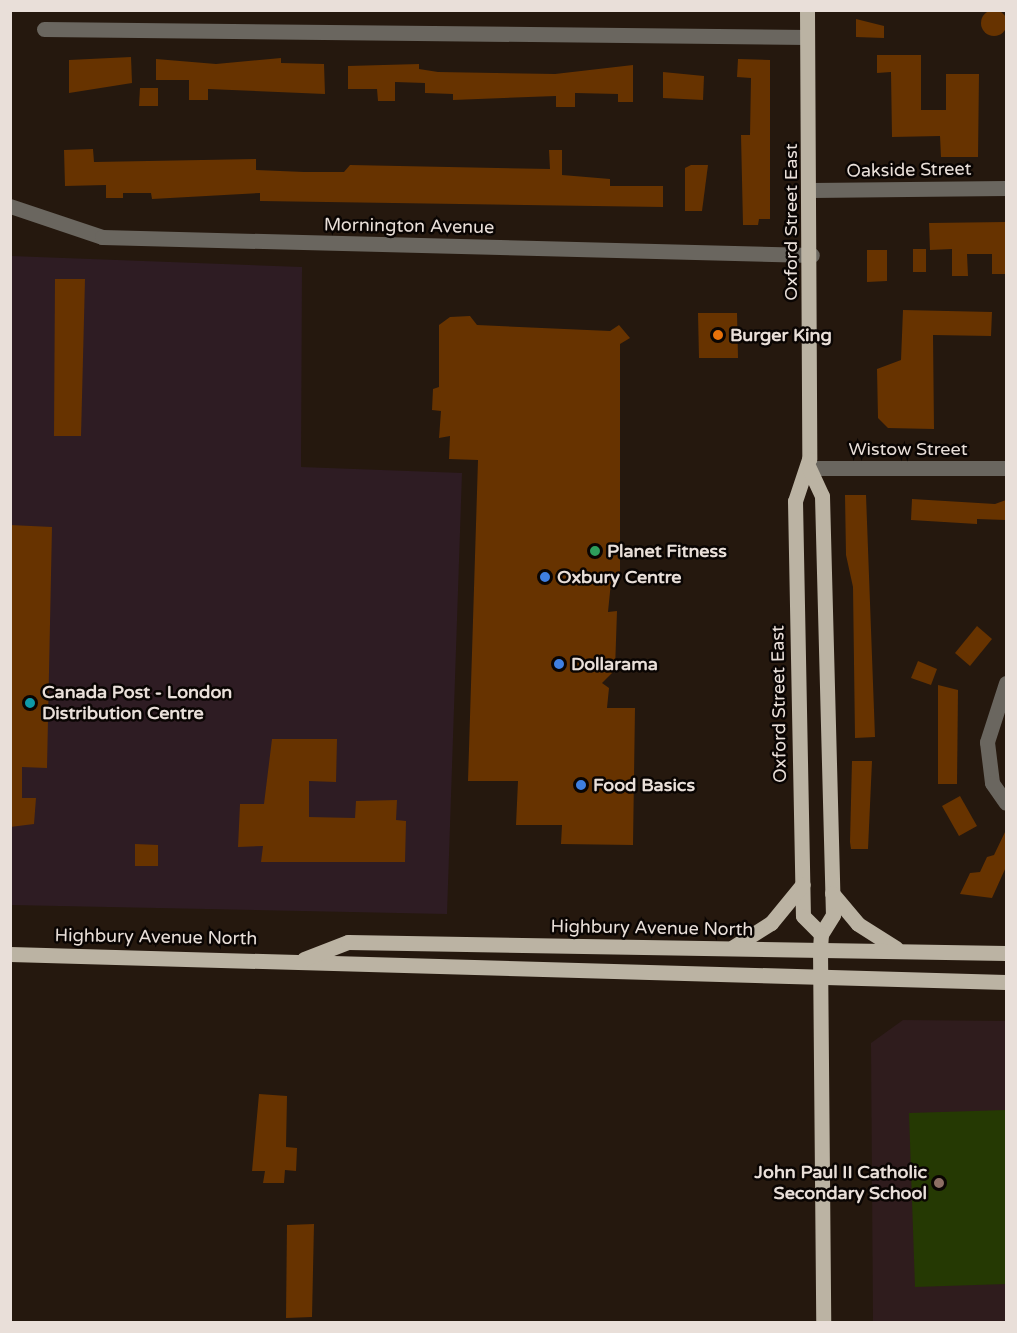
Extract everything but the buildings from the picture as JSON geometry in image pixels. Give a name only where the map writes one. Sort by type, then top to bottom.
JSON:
[{"type":"main road","name":"Oxford Street East","points":[[807,10],[812,255],[809,468],[795,501],[803,916],[820,941]]},
{"type":"main road","name":"Oxford Street East","points":[[809,468],[822,496],[833,915],[820,941],[823,1323]]},
{"type":"main road","points":[[730,949],[771,922],[803,884]]},
{"type":"main road","points":[[832,894],[869,933],[902,950]]},
{"type":"main road","name":"Highbury Avenue North","points":[[301,960],[348,942],[730,949],[820,941],[902,950],[1006,953]]},
{"type":"main road","name":"Highbury Avenue North","points":[[10,954],[301,960],[343,966],[1006,982]]},
{"type":"street","points":[[44,29],[807,37]]},
{"type":"street","name":"Oakside Street","points":[[811,190],[1006,188]]},
{"type":"street","name":"Mornington Avenue","points":[[10,206],[102,237],[812,255]]},
{"type":"street","name":"Wistow Street","points":[[809,468],[1006,468]]},
{"type":"street","points":[[1006,683],[987,742],[992,783],[1006,803]]},
{"type":"shaded area","points":[[11,256],[302,267],[301,467],[462,473],[447,914],[11,905]]},
{"type":"shaded area","name":"John Paul II Catholic Secondary School","points":[[903,1020],[1006,1021],[1006,1322],[873,1322],[871,1043]]},
{"type":"green space","points":[[1006,1110],[1006,1284],[915,1287],[909,1113]]},
{"type":"place","name":"Burger King","points":[[718,335]]},
{"type":"place","name":"Planet Fitness","points":[[595,551]]},
{"type":"place","name":"Oxbury Centre","points":[[545,577]]},
{"type":"place","name":"Dollarama","points":[[559,664]]},
{"type":"place","name":"Canada Post - London Distribution Centre","points":[[30,703]]},
{"type":"place","name":"Food Basics","points":[[581,785]]},
{"type":"place","name":"John Paul II Catholic Secondary School","points":[[939,1183]]}]
